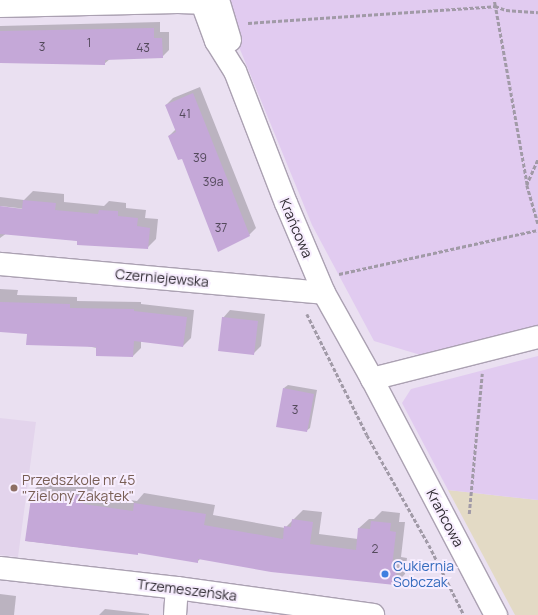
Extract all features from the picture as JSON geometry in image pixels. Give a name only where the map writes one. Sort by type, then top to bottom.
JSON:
[{"type":"street","points":[[0,6],[211,5]]},
{"type":"street","name":"Krańcowa","points":[[211,5],[216,41],[235,71],[286,203],[329,284],[372,379],[496,615]]},
{"type":"street","name":"Czerniejewska","points":[[0,264],[297,290],[329,284]]},
{"type":"street","points":[[372,379],[538,337]]},
{"type":"street","name":"Trzemeszeńska","points":[[0,568],[177,588],[373,615]]},
{"type":"street","points":[[175,615],[177,588]]},
{"type":"path","points":[[494,0],[527,185],[538,223]]},
{"type":"path","points":[[245,24],[315,17],[495,6],[506,10],[538,12]]},
{"type":"path","points":[[527,185],[538,160]]},
{"type":"path","points":[[329,284],[538,230]]},
{"type":"path","points":[[297,290],[332,367],[429,545],[464,615]]},
{"type":"path","points":[[429,545],[466,523],[469,511],[482,372]]},
{"type":"shaded area","points":[[222,0],[538,0],[538,327],[424,356],[374,341],[312,225],[230,25]]},
{"type":"shaded area","points":[[538,356],[538,500],[448,490],[402,403],[411,389]]},
{"type":"shaded area","name":"Przedszkole nr 45 \"Zielony Zakątek\"","points":[[0,418],[36,422],[18,557],[0,555]]},
{"type":"shaded area","points":[[448,490],[538,500],[538,615],[515,615]]},
{"type":"building","points":[[154,28],[154,38],[162,38],[163,58],[105,60],[105,65],[0,63],[0,31]]},
{"type":"building","points":[[193,93],[250,236],[218,252],[182,159],[178,160],[168,136],[176,132],[165,105]]},
{"type":"building","points":[[23,200],[56,203],[55,210],[98,214],[99,210],[118,211],[118,216],[138,218],[137,226],[150,228],[148,249],[77,245],[77,241],[0,234],[0,206],[22,209]]},
{"type":"building","points":[[0,302],[70,304],[70,308],[134,309],[134,311],[187,317],[183,347],[134,341],[133,357],[96,356],[96,347],[26,345],[27,334],[0,332]]},
{"type":"building","points":[[222,317],[258,321],[254,355],[218,351]]},
{"type":"building","points":[[283,388],[314,394],[307,432],[276,427]]},
{"type":"building","points":[[32,491],[84,496],[83,504],[133,511],[134,503],[206,514],[204,525],[283,539],[284,526],[291,527],[292,519],[313,522],[310,544],[356,550],[358,528],[370,529],[371,521],[391,523],[390,531],[396,532],[392,567],[397,568],[395,585],[271,572],[198,559],[198,563],[138,553],[138,555],[25,541]]},
{"type":"place","name":"Przedszkole nr 45 \"Zielony Zakątek\"","points":[[14,488]]},
{"type":"place","name":"Cukiernia Sobczak","points":[[385,574]]}]
